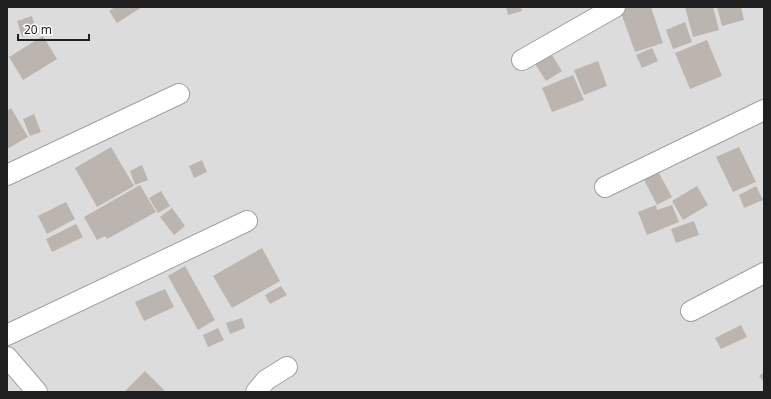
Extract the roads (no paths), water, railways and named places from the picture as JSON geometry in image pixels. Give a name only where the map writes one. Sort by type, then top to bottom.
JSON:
[{"type":"street","points":[[522,60],[615,7]]},
{"type":"street","points":[[7,175],[179,94]]},
{"type":"street","points":[[605,187],[764,110]]},
{"type":"street","points":[[7,335],[247,221]]},
{"type":"street","points":[[691,311],[764,273]]},
{"type":"street","points":[[7,357],[37,392]]},
{"type":"street","points":[[256,392],[266,380],[287,367]]}]
